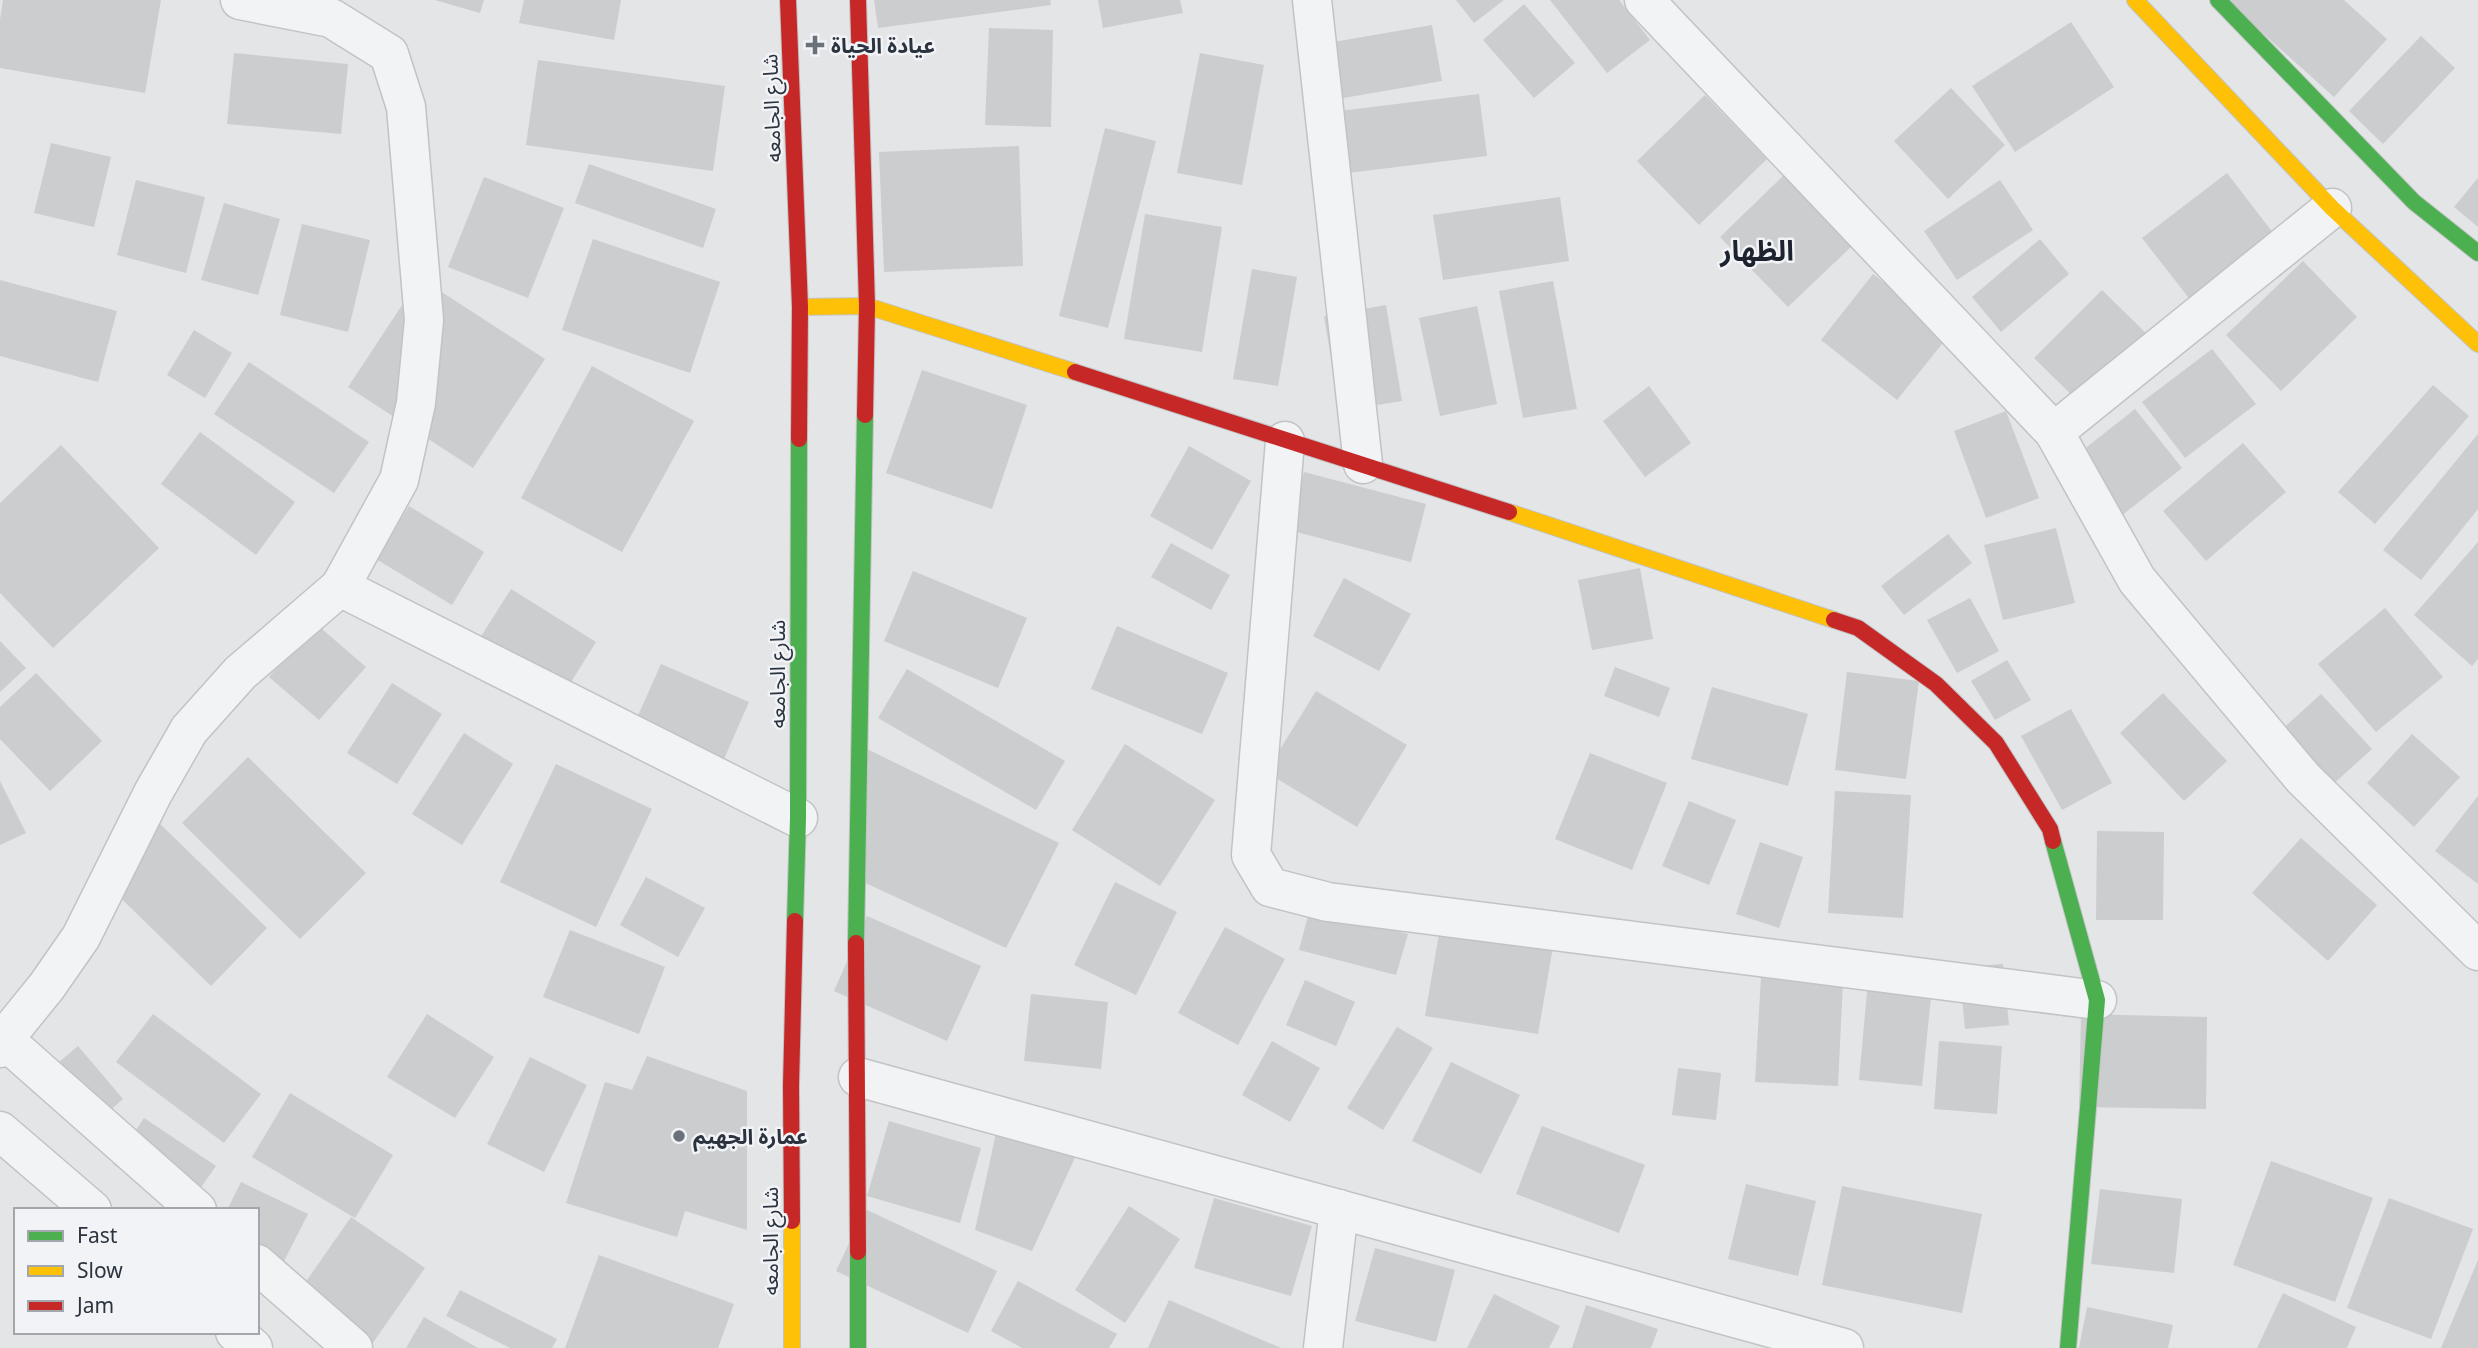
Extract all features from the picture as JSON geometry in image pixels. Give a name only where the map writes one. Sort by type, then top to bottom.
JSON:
[{"type":"street","points":[[195,1208],[1,1041],[47,986],[81,937],[153,793],[188,730],[240,673],[340,587],[400,480],[416,403],[424,320],[406,107],[389,54],[331,18],[240,0]]},
{"type":"street","name":"شارع الجامعه","points":[[788,0],[800,307],[798,818],[791,1086],[792,1348]]},
{"type":"street","points":[[858,0],[867,306],[855,897],[858,1348]]},
{"type":"street","points":[[1312,0],[1363,464]]},
{"type":"street","points":[[1644,0],[2054,432],[2137,579],[2302,778],[2478,951]]},
{"type":"street","points":[[2134,0],[2332,208],[2478,344]]},
{"type":"street","points":[[2218,0],[2414,202],[2478,253]]},
{"type":"street","points":[[2054,432],[2332,208]]},
{"type":"street","points":[[800,307],[867,306],[1363,464],[1858,628],[1936,684],[1996,743],[2050,829],[2097,1000],[2067,1348]]},
{"type":"street","points":[[1284,441],[1251,855],[1270,887],[1328,902],[2097,1000]]},
{"type":"street","points":[[340,587],[798,818]]},
{"type":"street","points":[[858,1077],[1844,1348]]},
{"type":"street","points":[[0,1131],[90,1208]]},
{"type":"street","points":[[1323,1348],[1339,1209]]},
{"type":"street","points":[[259,1266],[353,1348]]},
{"type":"street","points":[[237,1334],[253,1348]]},
{"type":"building","points":[[3,0],[161,0],[145,93],[0,68],[0,20]]},
{"type":"building","points":[[435,0],[484,0],[480,13]]},
{"type":"building","points":[[524,0],[621,0],[614,40],[519,23]]},
{"type":"building","points":[[874,0],[1050,0],[1051,5],[878,28]]},
{"type":"building","points":[[1098,0],[1180,0],[1183,13],[1103,28]]},
{"type":"building","points":[[1456,0],[1504,0],[1474,23]]},
{"type":"building","points":[[1550,0],[1619,0],[1650,40],[1607,73]]},
{"type":"building","points":[[2226,0],[2344,0],[2387,39],[2334,97]]},
{"type":"building","points":[[1524,4],[1575,63],[1534,98],[1483,40]]},
{"type":"building","points":[[2071,22],[2114,87],[2015,152],[1972,86]]},
{"type":"building","points":[[1432,25],[1442,81],[1332,100],[1322,44]]},
{"type":"building","points":[[989,28],[1053,30],[1051,127],[985,125]]},
{"type":"building","points":[[2421,36],[2455,68],[2383,144],[2349,111]]},
{"type":"building","points":[[234,53],[348,64],[341,134],[227,124]]},
{"type":"building","points":[[1200,53],[1264,65],[1242,185],[1177,173]]},
{"type":"building","points":[[538,60],[725,86],[713,171],[526,145]]},
{"type":"building","points":[[1951,88],[2005,145],[1948,199],[1894,141]]},
{"type":"building","points":[[1479,94],[1487,156],[1348,173],[1339,111]]},
{"type":"building","points":[[1705,95],[1767,159],[1699,225],[1637,161]]},
{"type":"building","points":[[1105,128],[1156,141],[1108,328],[1059,316]]},
{"type":"building","points":[[51,143],[111,157],[94,227],[34,213]]},
{"type":"building","points":[[1019,146],[1023,266],[884,272],[879,152]]},
{"type":"building","points":[[589,164],[716,209],[703,248],[575,203]]},
{"type":"building","points":[[2227,173],[2277,238],[2192,302],[2142,238]]},
{"type":"building","points":[[1784,175],[1853,245],[1788,307],[1720,237]]},
{"type":"building","points":[[484,177],[564,208],[528,298],[448,267]]},
{"type":"building","points":[[2478,178],[2478,227],[2454,207]]},
{"type":"building","points":[[136,180],[205,197],[186,273],[117,255]]},
{"type":"building","points":[[2000,180],[2033,230],[1957,280],[1924,231]]},
{"type":"building","points":[[1560,197],[1569,261],[1443,280],[1433,215]]},
{"type":"building","points":[[224,203],[280,219],[258,295],[201,280]]},
{"type":"building","points":[[1145,214],[1222,227],[1202,352],[1124,339]]},
{"type":"building","points":[[302,224],[370,240],[348,332],[280,315]]},
{"type":"building","points":[[593,239],[720,282],[690,373],[562,330]]},
{"type":"building","points":[[2040,239],[2069,274],[2001,332],[1972,297]]},
{"type":"building","points":[[2303,261],[2357,317],[2281,391],[2226,335]]},
{"type":"building","points":[[1252,269],[1297,277],[1278,386],[1233,379]]},
{"type":"building","points":[[1873,274],[1950,334],[1897,400],[1821,340]]},
{"type":"building","points":[[420,278],[545,359],[473,468],[348,387]]},
{"type":"building","points":[[0,280],[117,311],[98,382],[0,356]]},
{"type":"building","points":[[1553,281],[1577,409],[1523,418],[1499,291]]},
{"type":"building","points":[[2102,290],[2156,343],[2088,411],[2034,358]]},
{"type":"building","points":[[1386,305],[1402,401],[1340,411],[1324,316]]},
{"type":"building","points":[[1477,306],[1497,404],[1440,416],[1419,318]]},
{"type":"building","points":[[194,330],[232,353],[205,398],[167,375]]},
{"type":"building","points":[[2212,349],[2256,404],[2185,458],[2142,402]]},
{"type":"building","points":[[249,362],[369,442],[334,493],[214,414]]},
{"type":"building","points":[[592,366],[694,421],[622,552],[521,498]]},
{"type":"building","points":[[922,370],[1027,405],[992,509],[886,473]]},
{"type":"building","points":[[2433,385],[2469,416],[2375,524],[2338,492]]},
{"type":"building","points":[[1649,386],[1691,443],[1645,477],[1603,421]]},
{"type":"building","points":[[2135,409],[2182,468],[2121,516],[2073,458]]},
{"type":"building","points":[[2006,411],[2039,498],[1986,518],[1954,431]]},
{"type":"building","points":[[200,432],[295,502],[256,555],[161,484]]},
{"type":"building","points":[[2478,434],[2478,509],[2421,580],[2383,550]]},
{"type":"building","points":[[2243,443],[2286,492],[2206,561],[2163,511]]},
{"type":"building","points":[[61,445],[159,548],[53,648],[0,593],[0,503]]},
{"type":"building","points":[[1189,446],[1251,481],[1212,550],[1150,516]]},
{"type":"building","points":[[1304,472],[1426,504],[1411,562],[1289,530]]},
{"type":"building","points":[[409,506],[484,552],[452,605],[376,559]]},
{"type":"building","points":[[2056,528],[2075,603],[2003,620],[1984,545]]},
{"type":"building","points":[[1948,534],[1972,563],[1904,615],[1881,586]]},
{"type":"building","points":[[2478,542],[2478,659],[2472,666],[2414,615]]},
{"type":"building","points":[[1171,543],[1230,575],[1211,610],[1151,577]]},
{"type":"building","points":[[1640,568],[1653,639],[1592,650],[1578,580]]},
{"type":"building","points":[[913,571],[1027,618],[998,688],[884,641]]},
{"type":"building","points":[[1344,578],[1411,614],[1379,671],[1313,636]]},
{"type":"building","points":[[511,589],[596,642],[553,711],[468,657]]},
{"type":"building","points":[[1970,598],[1999,651],[1957,673],[1927,620]]},
{"type":"building","points":[[2385,608],[2443,677],[2376,732],[2318,664]]},
{"type":"building","points":[[315,623],[366,667],[319,720],[269,677]]},
{"type":"building","points":[[1117,626],[1228,673],[1202,734],[1091,689]]},
{"type":"building","points":[[0,641],[26,668],[0,692]]},
{"type":"building","points":[[2007,660],[2031,700],[1995,720],[1971,681]]},
{"type":"building","points":[[661,664],[749,702],[713,784],[625,745]]},
{"type":"building","points":[[1615,667],[1670,688],[1659,717],[1604,696]]},
{"type":"building","points":[[907,669],[1065,761],[1036,810],[878,718]]},
{"type":"building","points":[[1847,672],[1919,681],[1906,779],[1835,770]]},
{"type":"building","points":[[36,673],[102,741],[50,791],[0,739],[0,707]]},
{"type":"building","points":[[392,683],[442,714],[397,784],[347,753]]},
{"type":"building","points":[[1712,687],[1808,714],[1788,786],[1691,759]]},
{"type":"building","points":[[1316,691],[1407,745],[1357,827],[1266,772]]},
{"type":"building","points":[[2163,693],[2227,761],[2184,801],[2120,733]]},
{"type":"building","points":[[2321,694],[2372,749],[2309,806],[2258,751]]},
{"type":"building","points":[[2071,709],[2112,783],[2062,810],[2021,736]]},
{"type":"building","points":[[464,733],[513,764],[462,845],[412,814]]},
{"type":"building","points":[[2412,734],[2460,777],[2414,827],[2367,783]]},
{"type":"building","points":[[1125,744],[1215,800],[1160,886],[1072,830]]},
{"type":"building","points":[[865,748],[1059,843],[1006,948],[859,880]]},
{"type":"building","points":[[1590,753],[1667,783],[1632,870],[1555,839]]},
{"type":"building","points":[[248,757],[366,873],[300,939],[182,823]]},
{"type":"building","points":[[556,764],[652,809],[596,927],[500,882]]},
{"type":"building","points":[[0,781],[26,833],[0,845]]},
{"type":"building","points":[[1835,791],[1911,795],[1903,918],[1828,913]]},
{"type":"building","points":[[2478,796],[2478,884],[2435,851]]},
{"type":"building","points":[[1689,801],[1736,820],[1709,885],[1662,866]]},
{"type":"building","points":[[155,819],[267,928],[211,986],[98,876]]},
{"type":"building","points":[[2097,831],[2164,832],[2163,920],[2096,920]]},
{"type":"building","points":[[2301,838],[2377,905],[2328,961],[2252,893]]},
{"type":"building","points":[[1760,842],[1803,857],[1779,928],[1736,914]]},
{"type":"building","points":[[646,877],[705,908],[678,957],[620,925]]},
{"type":"building","points":[[1115,882],[1177,912],[1136,995],[1074,965]]},
{"type":"building","points":[[1310,908],[1408,934],[1396,975],[1299,950]]},
{"type":"building","points":[[867,916],[981,966],[947,1041],[834,991]]},
{"type":"building","points":[[1441,922],[1554,941],[1538,1034],[1425,1016]]},
{"type":"building","points":[[1225,927],[1285,959],[1238,1045],[1178,1013]]},
{"type":"building","points":[[570,930],[665,967],[639,1034],[543,997]]},
{"type":"building","points":[[2003,964],[2009,1025],[1965,1029],[1959,967]]},
{"type":"building","points":[[1761,977],[1843,981],[1838,1086],[1755,1082]]},
{"type":"building","points":[[1305,980],[1355,1002],[1336,1046],[1286,1025]]},
{"type":"building","points":[[1868,981],[1932,987],[1922,1086],[1859,1080]]},
{"type":"building","points":[[1031,994],[1108,1002],[1101,1069],[1024,1061]]},
{"type":"building","points":[[153,1014],[261,1094],[224,1143],[116,1062]]},
{"type":"building","points":[[427,1014],[494,1057],[455,1118],[387,1077]]},
{"type":"building","points":[[2081,1014],[2207,1017],[2206,1109],[2079,1107]]},
{"type":"building","points":[[1397,1027],[1433,1048],[1383,1130],[1347,1108]]},
{"type":"building","points":[[1272,1041],[1320,1068],[1290,1122],[1242,1095]]},
{"type":"building","points":[[1939,1041],[2002,1046],[1997,1114],[1934,1109]]},
{"type":"building","points":[[78,1046],[123,1099],[91,1127],[45,1074]]},
{"type":"building","name":"عمارة الجهيم","points":[[647,1056],[747,1091],[747,1230],[685,1211],[677,1237],[566,1203],[605,1082],[632,1090]]},
{"type":"building","points":[[530,1057],[587,1085],[544,1172],[487,1144]]},
{"type":"building","points":[[1451,1062],[1520,1095],[1481,1174],[1412,1141]]},
{"type":"building","points":[[1678,1068],[1721,1073],[1716,1120],[1672,1115]]},
{"type":"building","points":[[290,1093],[393,1155],[355,1218],[252,1157]]},
{"type":"building","points":[[144,1118],[216,1166],[186,1208],[177,1208],[113,1164]]},
{"type":"building","points":[[889,1121],[981,1148],[960,1223],[867,1196]]},
{"type":"building","points":[[1542,1126],[1645,1165],[1619,1233],[1516,1194]]},
{"type":"building","points":[[996,1133],[1078,1151],[1032,1251],[975,1230]]},
{"type":"building","points":[[2271,1161],[2373,1198],[2335,1302],[2233,1265]]},
{"type":"building","points":[[241,1182],[308,1214],[282,1265],[259,1254],[259,1208],[228,1208]]},
{"type":"building","points":[[1746,1184],[1816,1201],[1798,1276],[1728,1259]]},
{"type":"building","points":[[1842,1186],[1982,1214],[1962,1313],[1822,1285]]},
{"type":"building","points":[[2100,1189],[2182,1199],[2174,1273],[2091,1264]]},
{"type":"building","points":[[1214,1198],[1312,1226],[1291,1296],[1194,1268]]},
{"type":"building","points":[[2389,1198],[2473,1229],[2431,1339],[2347,1308]]},
{"type":"building","points":[[1129,1206],[1180,1239],[1125,1323],[1075,1290]]},
{"type":"building","points":[[865,1209],[997,1271],[968,1333],[836,1271]]},
{"type":"building","points":[[351,1217],[425,1268],[370,1347],[296,1296]]},
{"type":"building","points":[[1375,1248],[1455,1270],[1436,1342],[1355,1321]]},
{"type":"building","points":[[599,1255],[734,1304],[718,1348],[565,1348]]},
{"type":"building","points":[[2478,1260],[2478,1348],[2441,1348]]},
{"type":"building","points":[[1018,1281],[1117,1334],[1109,1348],[1022,1348],[991,1331]]},
{"type":"building","points":[[460,1290],[557,1339],[552,1348],[510,1348],[446,1316]]},
{"type":"building","points":[[2283,1293],[2356,1327],[2347,1348],[2257,1348]]},
{"type":"building","points":[[1494,1294],[1560,1326],[1549,1348],[1467,1348]]},
{"type":"building","points":[[1169,1300],[1281,1348],[1148,1348]]},
{"type":"building","points":[[1586,1305],[1658,1329],[1651,1348],[1572,1348]]},
{"type":"building","points":[[2087,1307],[2173,1325],[2168,1348],[2079,1348]]},
{"type":"building","points":[[424,1317],[478,1348],[406,1348]]},
{"type":"traffic: fast","points":[[2218,0],[2414,202],[2478,253]]},
{"type":"traffic: fast","points":[[856,943],[865,415]]},
{"type":"traffic: fast","points":[[795,921],[798,818],[799,439]]},
{"type":"traffic: fast","points":[[2053,841],[2097,1000],[2068,1348]]},
{"type":"traffic: fast","points":[[858,1252],[858,1348]]},
{"type":"traffic: slow","points":[[2135,0],[2332,208],[2478,344]]},
{"type":"traffic: slow","points":[[800,307],[867,306],[1075,372]]},
{"type":"traffic: slow","points":[[1509,512],[1834,620]]},
{"type":"traffic: slow","points":[[792,1221],[792,1348]]},
{"type":"traffic: jam","points":[[788,0],[800,307],[799,439]]},
{"type":"traffic: jam","points":[[858,0],[867,306],[865,415]]},
{"type":"traffic: jam","points":[[1075,372],[1509,512]]},
{"type":"traffic: jam","points":[[1834,620],[1858,628],[1936,684],[1996,743],[2050,829],[2053,841]]},
{"type":"traffic: jam","points":[[792,1221],[791,1086],[795,921]]},
{"type":"traffic: jam","points":[[856,943],[858,1252]]},
{"type":"place","name":"عيادة الحياة","points":[[815,45]]},
{"type":"place","name":"عمارة الجهيم","points":[[679,1136]]},
{"type":"district","name":"الظهار","points":[[1757,250]]}]
